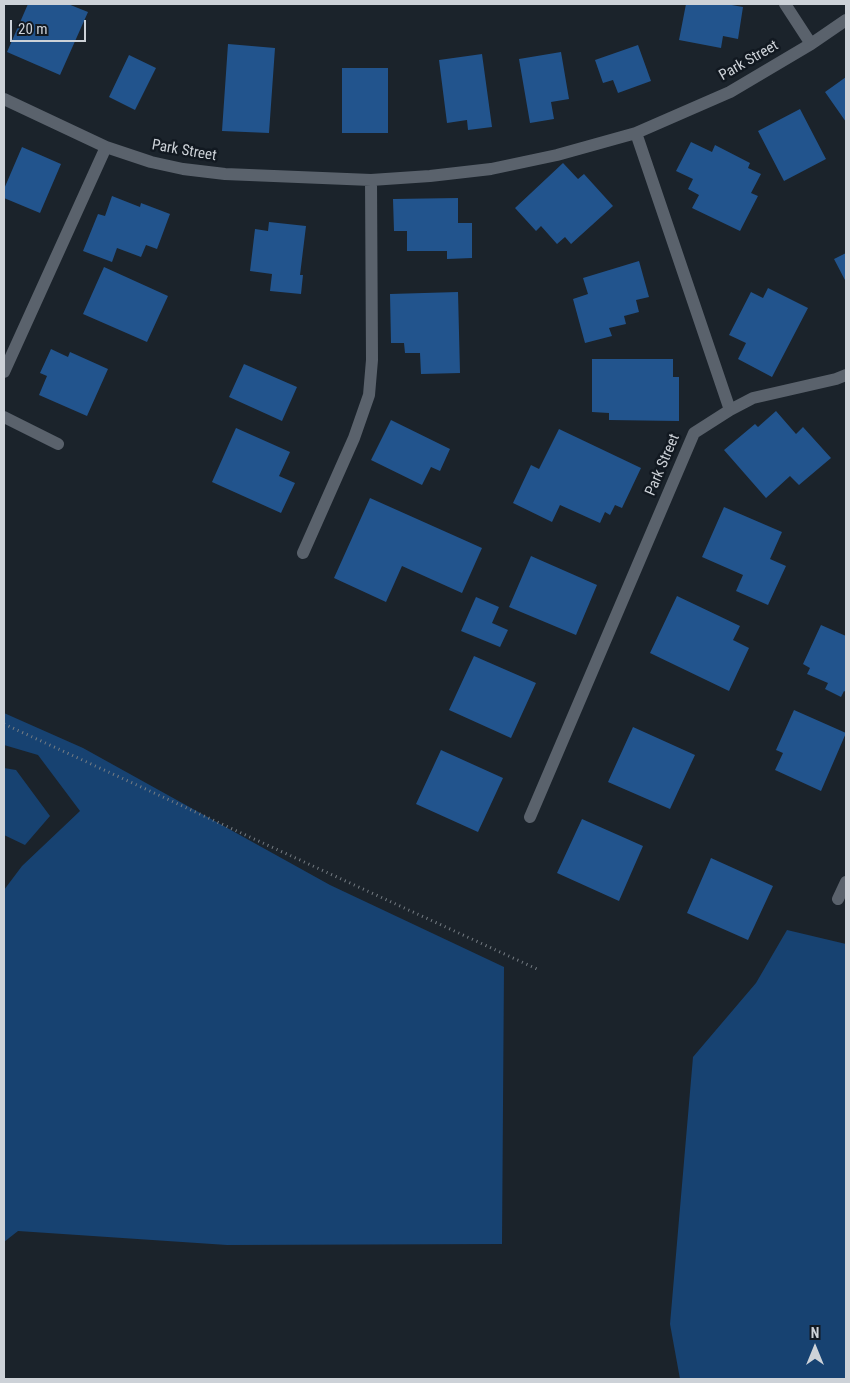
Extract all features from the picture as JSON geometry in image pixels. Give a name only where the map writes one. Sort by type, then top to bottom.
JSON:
[{"type":"street","points":[[785,4],[811,44]]},
{"type":"street","name":"Park Street","points":[[4,99],[106,147],[151,162],[225,174],[371,180],[492,169],[557,155],[636,133],[730,92],[811,44],[846,20]]},
{"type":"street","points":[[636,133],[730,410]]},
{"type":"street","points":[[4,372],[106,147]]},
{"type":"street","points":[[303,553],[354,438],[369,395],[372,360],[371,180]]},
{"type":"street","name":"Park Street","points":[[530,817],[694,432],[753,398],[846,375]]},
{"type":"street","points":[[4,418],[58,444]]},
{"type":"street","points":[[838,899],[846,882]]},
{"type":"path","points":[[4,724],[537,969]]},
{"type":"shaded area","points":[[4,713],[83,748],[330,885],[504,967],[502,1244],[227,1245],[18,1231],[4,1242],[4,890],[22,866],[80,811],[38,755],[4,745]]},
{"type":"shaded area","points":[[4,768],[16,770],[50,816],[25,845],[4,835]]},
{"type":"shaded area","points":[[787,930],[846,944],[846,1379],[680,1379],[670,1324],[693,1057],[756,983]]},
{"type":"building","points":[[28,4],[68,4],[88,12],[60,75],[7,52]]},
{"type":"building","points":[[686,4],[726,4],[743,7],[738,39],[723,36],[721,48],[679,40]]},
{"type":"building","points":[[228,44],[275,48],[269,133],[222,131]]},
{"type":"building","points":[[638,45],[651,81],[618,93],[613,80],[603,83],[595,60]]},
{"type":"building","points":[[561,52],[569,99],[551,102],[554,119],[530,123],[519,59]]},
{"type":"building","points":[[482,54],[492,127],[468,130],[467,120],[447,123],[439,60]]},
{"type":"building","points":[[129,55],[156,68],[135,110],[109,97]]},
{"type":"building","points":[[342,68],[388,68],[388,133],[342,133]]},
{"type":"building","points":[[846,77],[846,122],[825,92]]},
{"type":"building","points":[[800,109],[826,159],[784,181],[758,131]]},
{"type":"building","points":[[691,142],[712,152],[715,145],[750,163],[748,168],[761,174],[751,193],[758,196],[740,231],[692,208],[699,195],[688,189],[693,179],[676,171]]},
{"type":"building","points":[[22,147],[61,164],[40,213],[4,198],[4,189]]},
{"type":"building","points":[[563,163],[578,179],[584,174],[613,206],[571,244],[565,237],[557,244],[541,226],[536,231],[515,208]]},
{"type":"building","points":[[112,196],[140,207],[141,203],[170,214],[157,249],[146,245],[141,257],[117,248],[112,262],[83,251],[98,214],[105,216]]},
{"type":"building","points":[[458,198],[458,223],[472,223],[472,258],[447,259],[447,251],[407,251],[407,231],[394,231],[393,199]]},
{"type":"building","points":[[269,222],[306,226],[300,275],[303,275],[301,294],[270,291],[272,274],[250,271],[255,229],[268,231]]},
{"type":"building","points":[[846,253],[846,282],[834,259]]},
{"type":"building","points":[[639,261],[649,297],[636,300],[639,312],[624,316],[626,324],[609,328],[612,336],[585,343],[573,299],[588,294],[583,278]]},
{"type":"building","points":[[104,267],[168,296],[147,342],[83,314]]},
{"type":"building","points":[[768,288],[808,308],[772,377],[738,359],[746,343],[729,335],[751,292],[763,298]]},
{"type":"building","points":[[458,292],[460,373],[421,374],[420,353],[405,353],[404,343],[391,343],[390,294]]},
{"type":"building","points":[[51,349],[68,357],[70,352],[108,369],[87,416],[39,395],[47,376],[40,373]]},
{"type":"building","points":[[592,359],[673,359],[673,377],[679,377],[679,421],[609,420],[609,413],[592,412]]},
{"type":"building","points":[[244,364],[297,387],[282,421],[229,397]]},
{"type":"building","points":[[776,411],[796,434],[803,427],[831,458],[799,485],[790,476],[766,498],[724,450],[755,424],[758,427]]},
{"type":"building","points":[[391,420],[450,449],[440,471],[431,467],[422,485],[371,460]]},
{"type":"building","points":[[236,428],[290,452],[279,476],[295,483],[281,513],[212,482]]},
{"type":"building","points":[[559,429],[641,468],[622,508],[615,505],[610,515],[605,512],[600,523],[560,505],[552,522],[513,503],[531,465],[539,469]]},
{"type":"building","points":[[370,498],[482,548],[462,593],[402,566],[386,602],[334,578]]},
{"type":"building","points":[[724,507],[782,532],[770,559],[786,566],[768,605],[736,591],[743,575],[702,557]]},
{"type":"building","points":[[531,556],[597,585],[576,635],[509,607]]},
{"type":"building","points":[[677,596],[740,626],[733,640],[749,648],[729,691],[650,653]]},
{"type":"building","points":[[476,597],[499,607],[492,623],[508,630],[500,647],[461,631]]},
{"type":"building","points":[[821,625],[846,636],[846,692],[844,691],[841,697],[825,689],[828,683],[807,674],[810,668],[803,664]]},
{"type":"building","points":[[474,656],[536,683],[511,738],[449,710]]},
{"type":"building","points":[[794,710],[846,733],[821,791],[775,770],[783,753],[776,750]]},
{"type":"building","points":[[633,727],[695,755],[670,809],[608,782]]},
{"type":"building","points":[[441,750],[503,778],[478,832],[416,804]]},
{"type":"building","points":[[582,819],[643,846],[619,901],[557,873]]},
{"type":"building","points":[[711,858],[773,886],[748,940],[687,913]]}]
